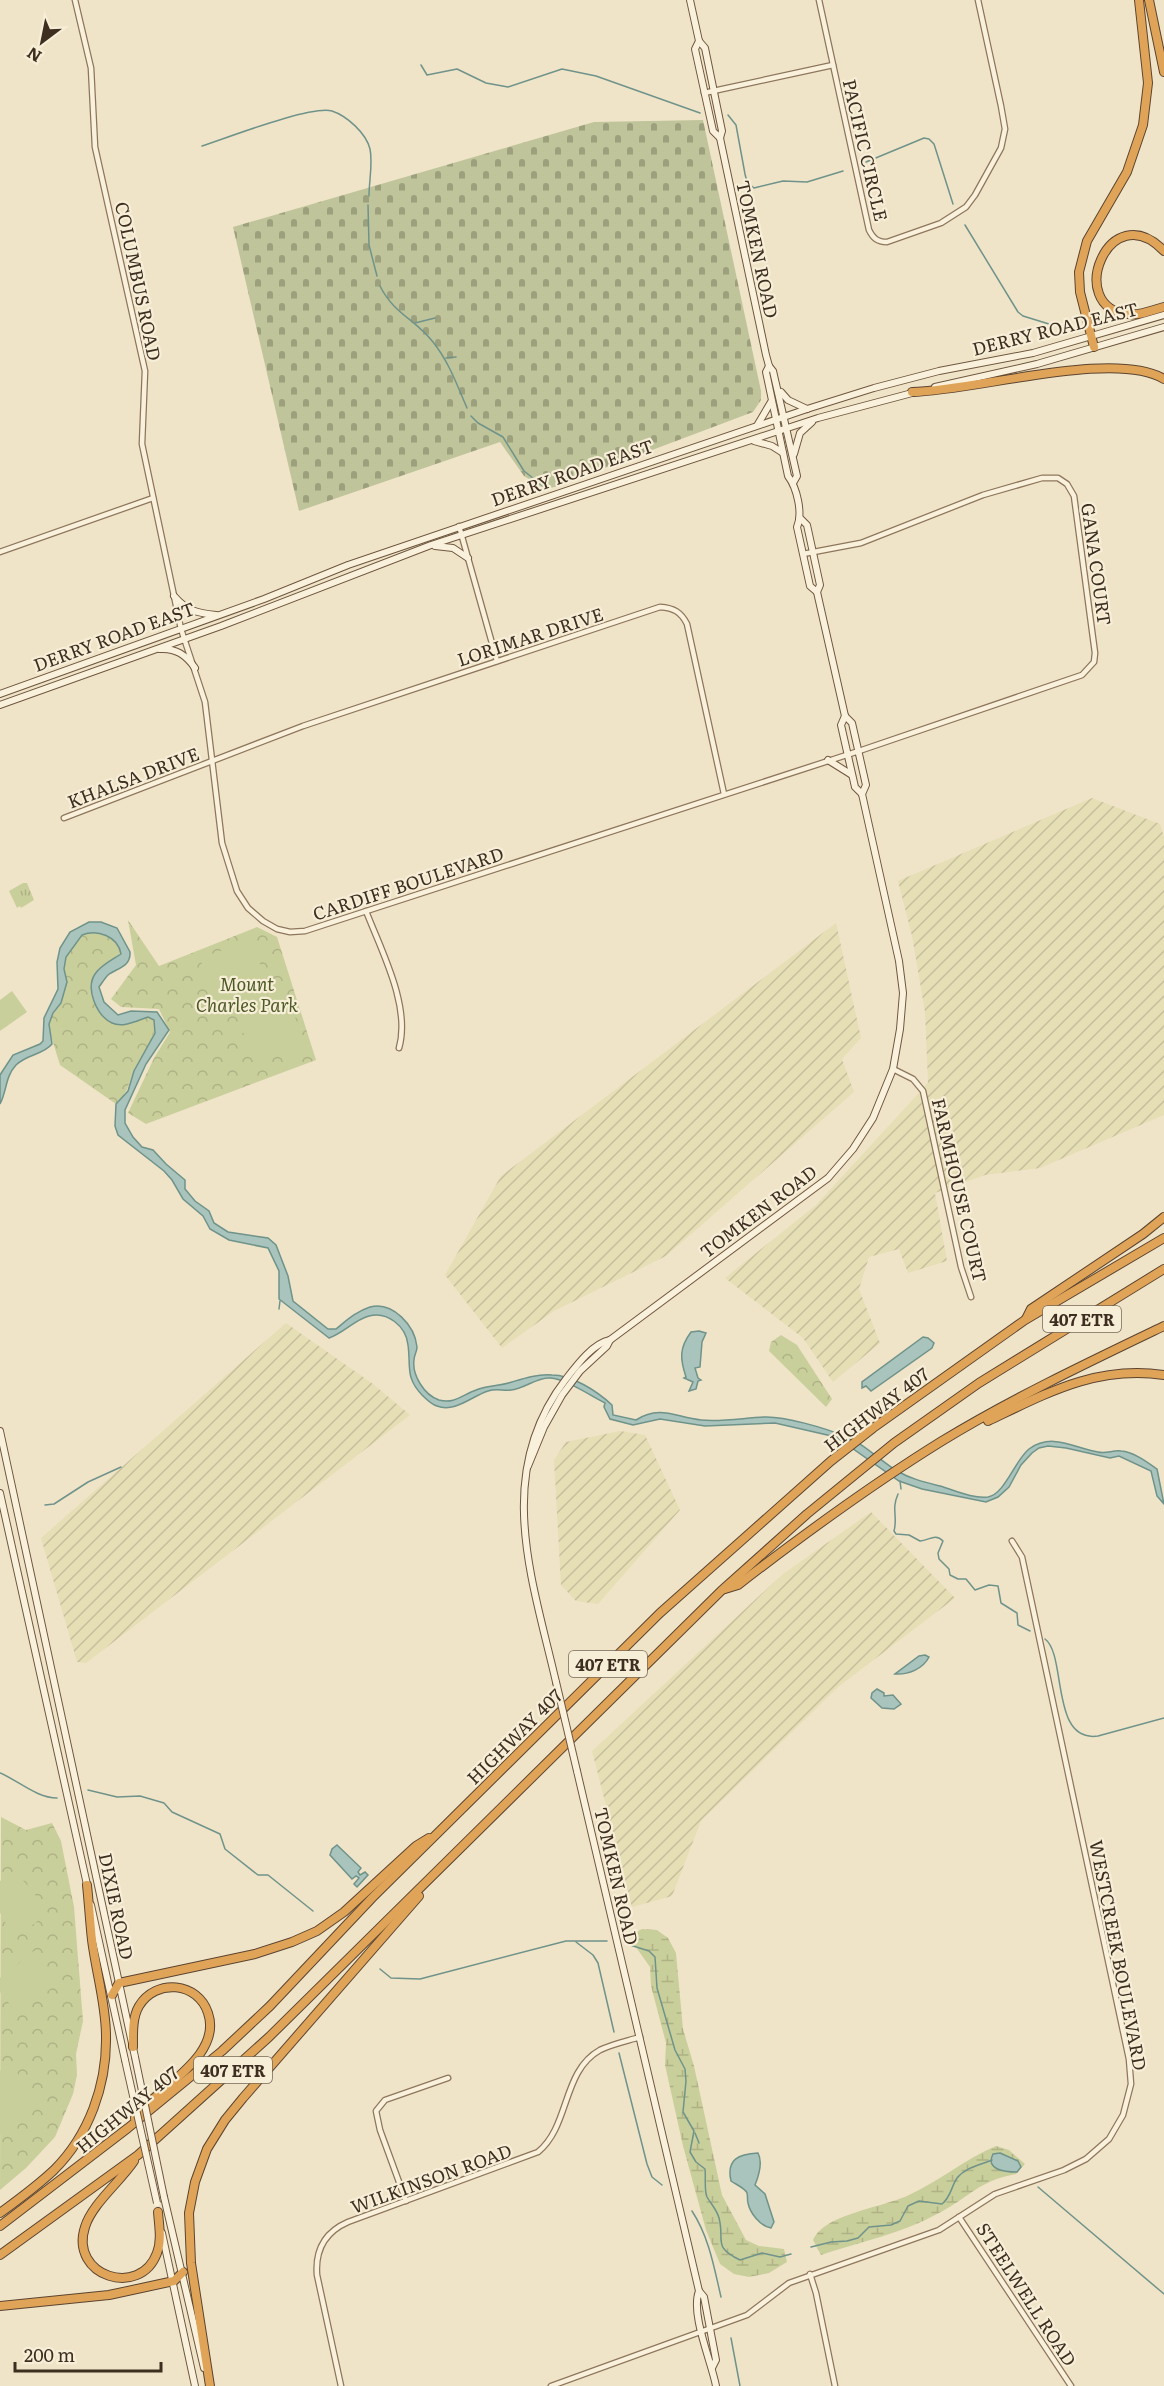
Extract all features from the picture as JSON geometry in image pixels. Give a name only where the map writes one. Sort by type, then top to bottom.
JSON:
[{"type":"highway","points":[[1094,347],[1080,292],[1079,272],[1082,255],[1096,224],[1126,172],[1143,125],[1147,101],[1146,55],[1139,0]]},
{"type":"highway","points":[[1149,0],[1164,72]]},
{"type":"highway","points":[[1164,251],[1144,237],[1131,236],[1120,240],[1103,253],[1098,264],[1096,279],[1104,300],[1115,310],[1133,315],[1164,307]]},
{"type":"highway","points":[[912,392],[936,392],[1043,375],[1106,368],[1145,370],[1164,379]]},
{"type":"highway","points":[[1025,1320],[1031,1309],[1143,1234],[1164,1217]]},
{"type":"highway","name":"HIGHWAY 407","points":[[0,2226],[128,2128],[222,2051],[270,2006],[372,1898],[660,1613],[831,1461],[873,1428],[1025,1320],[1164,1239]]},
{"type":"highway","name":"HIGHWAY 407","points":[[0,2255],[138,2155],[269,2037],[721,1591],[852,1476],[894,1443],[999,1370],[1164,1269]]},
{"type":"highway","points":[[721,1591],[738,1585],[822,1520],[975,1423],[1065,1373],[1164,1326]]},
{"type":"highway","points":[[975,1423],[988,1421],[1054,1390],[1094,1377],[1123,1372],[1164,1375]]},
{"type":"highway","points":[[112,1995],[119,1983],[269,1950],[317,1931],[344,1912],[416,1846],[440,1831]]},
{"type":"highway","points":[[209,2386],[189,2238],[191,2197],[207,2150],[225,2120],[243,2098],[373,1951],[447,1863]]},
{"type":"highway","points":[[0,2213],[36,2186],[66,2156],[86,2124],[99,2091],[104,2071],[106,2034],[92,1939],[87,1885]]},
{"type":"highway","points":[[128,2128],[139,2112],[186,2070],[204,2047],[210,2035],[211,2024],[208,2010],[203,2002],[190,1991],[175,1987],[162,1988],[152,1993],[137,2011],[133,2047]]},
{"type":"highway","points":[[138,2155],[87,2221],[82,2242],[89,2262],[95,2269],[111,2277],[128,2277],[141,2272],[153,2261],[157,2251],[160,2235],[158,2212]]},
{"type":"highway","points":[[0,2306],[109,2295],[174,2281],[183,2272]]},
{"type":"main road","name":"TOMKEN ROAD","points":[[690,0],[699,40],[705,48],[722,131],[720,138],[769,366],[774,371],[793,457],[796,476],[793,483]]},
{"type":"main road","name":"TOMKEN ROAD","points":[[699,40],[695,50],[713,131],[720,138]]},
{"type":"main road","name":"DERRY ROAD EAST","points":[[0,694],[220,615],[348,565],[784,416],[874,388],[939,371],[1033,353],[1164,315]]},
{"type":"main road","name":"DERRY ROAD EAST","points":[[0,705],[431,546],[818,418],[912,392],[1037,364],[1164,327]]},
{"type":"main road","name":"TOMKEN ROAD","points":[[769,366],[766,372],[788,476],[793,483],[801,519],[807,525],[820,585],[817,592],[845,716],[852,723],[866,786],[862,794]]},
{"type":"main road","points":[[778,390],[788,400],[807,409]]},
{"type":"main road","points":[[758,425],[772,401]]},
{"type":"main road","points":[[793,457],[800,433],[818,418]]},
{"type":"main road","points":[[753,441],[772,446],[783,453]]},
{"type":"main road","name":"TOMKEN ROAD","points":[[801,519],[797,527],[810,586],[817,592]]},
{"type":"main road","points":[[431,546],[453,548],[468,558]]},
{"type":"main road","points":[[174,596],[183,606],[193,612],[220,615]]},
{"type":"main road","points":[[153,650],[168,649],[180,652],[195,668]]},
{"type":"main road","name":"TOMKEN ROAD","points":[[712,2368],[716,2360],[704,2297],[699,2291],[528,1562],[523,1497],[528,1466],[544,1427],[559,1394],[577,1370],[607,1346],[610,1340],[828,1178],[853,1149],[873,1118],[893,1070],[898,1046],[903,993],[899,961],[862,794],[855,788],[852,775],[841,725],[845,716]]},
{"type":"main road","points":[[828,760],[852,775]]},
{"type":"main road","name":"DIXIE ROAD","points":[[0,1431],[164,2197],[209,2386]]},
{"type":"main road","name":"DIXIE ROAD","points":[[0,1492],[112,1995],[195,2386]]},
{"type":"main road","name":"TOMKEN ROAD","points":[[699,2291],[696,2299],[701,2329],[716,2386]]},
{"type":"street","name":"COLUMBUS ROAD","points":[[75,0],[91,68],[95,147],[145,371],[142,444],[184,639]]},
{"type":"street","name":"PACIFIC CIRCLE","points":[[819,0],[869,230],[873,238],[880,242],[887,242],[941,224],[966,207],[999,152],[1005,129],[978,0]]},
{"type":"street","points":[[705,93],[833,65]]},
{"type":"street","name":"GANA COURT","points":[[803,554],[871,540],[983,495],[1042,478],[1058,478],[1067,484],[1074,496],[1095,654],[1094,662],[1089,670],[1082,675],[848,754]]},
{"type":"street","points":[[0,552],[153,498]]},
{"type":"street","points":[[459,526],[497,661]]},
{"type":"street","name":"LORIMAR DRIVE","points":[[213,762],[303,726],[660,607],[673,608],[679,612],[687,624],[724,794]]},
{"type":"street","name":"CARDIFF BOULEVARD","points":[[184,639],[195,668],[207,714],[222,843],[237,891],[253,913],[278,929],[297,932],[366,911],[848,754]]},
{"type":"street","name":"KHALSA DRIVE","points":[[64,818],[213,762]]},
{"type":"street","points":[[366,911],[395,986],[404,1033],[399,1048]]},
{"type":"street","name":"FARMHOUSE COURT","points":[[893,1070],[913,1079],[923,1091],[961,1267],[971,1297]]},
{"type":"street","name":"WESTCREEK BOULEVARD","points":[[551,2386],[709,2326],[747,2314],[780,2287],[810,2274],[939,2230],[995,2194],[1064,2170],[1099,2150],[1118,2126],[1131,2084],[1128,2060],[1022,1557],[1012,1541]]},
{"type":"street","name":"WILKINSON ROAD","points":[[341,2386],[316,2275],[319,2250],[323,2240],[341,2226],[538,2152],[555,2134],[574,2082],[585,2063],[599,2051],[640,2037]]},
{"type":"street","points":[[406,2201],[380,2130],[376,2111],[385,2100],[448,2078]]},
{"type":"street","name":"STEELWELL ROAD","points":[[960,2217],[1071,2386]]},
{"type":"street","points":[[810,2274],[835,2386]]},
{"type":"street","points":[[574,2378],[575,2386]]},
{"type":"shaded area","points":[[1092,798],[1160,824],[1164,837],[1164,1115],[1040,1168],[985,1175],[935,1193],[947,1261],[908,1273],[899,1249],[869,1257],[859,1289],[880,1343],[833,1382],[803,1338],[725,1278],[816,1205],[928,1083],[925,1012],[912,936],[898,881]]},
{"type":"shaded area","points":[[836,923],[861,1038],[842,1059],[854,1092],[666,1256],[554,1311],[502,1348],[445,1275],[501,1176]]},
{"type":"shaded area","points":[[286,1323],[373,1384],[410,1415],[86,1663],[77,1662],[41,1538]]},
{"type":"shaded area","points":[[620,1431],[645,1435],[680,1510],[598,1604],[576,1601],[561,1585],[554,1460],[566,1442]]},
{"type":"shaded area","points":[[871,1512],[955,1598],[838,1687],[701,1821],[672,1896],[632,1907],[592,1751],[783,1574]]},
{"type":"green space","points":[[703,120],[761,391],[761,400],[753,412],[546,490],[524,476],[500,442],[299,511],[233,227],[594,122]]},
{"type":"green space","points":[[27,883],[34,900],[17,908],[9,891]]},
{"type":"green space","name":"Mount Charles Park","points":[[128,920],[159,966],[257,927],[277,937],[316,1060],[146,1124],[128,1113],[154,1058],[170,1032],[159,1009],[121,1007],[111,999],[136,965]]},
{"type":"green space","points":[[90,931],[110,938],[120,949],[121,954],[97,971],[91,994],[101,1014],[112,1023],[147,1017],[154,1020],[154,1034],[137,1065],[126,1092],[116,1104],[60,1065],[47,1023],[61,1003],[67,982],[64,969],[66,957],[82,935]]},
{"type":"green space","name":"Mount Charles Park","points":[[249,941],[253,944],[270,993],[243,999],[224,996],[211,983],[200,958]]},
{"type":"green space","points":[[12,991],[27,1012],[0,1031],[0,1000]]},
{"type":"green space","points":[[285,996],[289,998],[305,1048],[278,1055],[259,1052],[246,1038],[236,1013]]},
{"type":"green space","points":[[781,1335],[797,1345],[832,1399],[826,1407],[769,1351],[771,1342]]},
{"type":"green space","points":[[1,1817],[26,1830],[52,1823],[61,1841],[74,1907],[83,2021],[76,2054],[77,2075],[73,2094],[55,2137],[26,2168],[0,2190]]},
{"type":"green space","points":[[15,1870],[31,1890],[0,1914],[0,1881]]},
{"type":"green space","points":[[33,1892],[48,1913],[17,1937],[1,1917]]},
{"type":"green space","points":[[642,1929],[657,1930],[668,1938],[676,1953],[683,2029],[694,2066],[722,2195],[746,2240],[759,2246],[784,2249],[787,2262],[769,2273],[749,2277],[734,2274],[720,2264],[706,2230],[683,2146],[665,2065],[666,2043],[651,1986],[650,1967],[633,1943],[633,1934]]},
{"type":"green space","points":[[34,1951],[59,1982],[18,2015],[0,1992],[0,1978]]},
{"type":"green space","points":[[10,2064],[41,2104],[0,2135],[0,2071]]},
{"type":"green space","points":[[996,2146],[1009,2150],[1025,2164],[1016,2174],[983,2185],[950,2207],[911,2226],[821,2255],[813,2240],[820,2230],[830,2223],[907,2196]]},
{"type":"water","points":[[89,922],[101,922],[117,928],[130,952],[126,964],[108,975],[99,987],[104,1002],[118,1015],[131,1011],[157,1012],[169,1030],[146,1064],[125,1110],[125,1123],[133,1137],[142,1147],[153,1150],[185,1180],[185,1189],[195,1201],[209,1211],[214,1223],[228,1232],[268,1238],[276,1245],[288,1276],[293,1301],[328,1329],[336,1329],[356,1313],[370,1307],[387,1308],[401,1317],[415,1339],[417,1347],[414,1366],[417,1378],[428,1394],[439,1400],[450,1401],[480,1388],[531,1377],[560,1376],[576,1381],[599,1394],[612,1405],[613,1415],[636,1420],[653,1413],[668,1413],[692,1419],[709,1420],[772,1417],[793,1420],[851,1439],[890,1467],[907,1476],[976,1497],[994,1495],[1029,1449],[1038,1444],[1055,1441],[1101,1452],[1126,1452],[1145,1460],[1157,1469],[1164,1504],[1157,1496],[1151,1471],[1119,1456],[1110,1458],[1066,1448],[1048,1446],[1039,1448],[1021,1465],[1009,1487],[998,1497],[986,1502],[922,1489],[899,1481],[836,1437],[775,1423],[705,1426],[660,1419],[633,1425],[610,1419],[604,1407],[605,1403],[556,1379],[540,1379],[511,1390],[491,1390],[457,1406],[444,1408],[433,1404],[413,1383],[406,1338],[400,1326],[389,1318],[369,1316],[329,1338],[279,1299],[279,1271],[268,1248],[229,1240],[210,1229],[203,1216],[183,1199],[164,1171],[118,1135],[115,1126],[116,1104],[128,1091],[134,1071],[155,1033],[154,1020],[148,1017],[121,1025],[112,1023],[107,1020],[94,1002],[91,987],[95,974],[103,965],[121,954],[111,938],[94,933],[82,935],[66,957],[64,969],[67,982],[61,1003],[53,1013],[49,1024],[52,1044],[16,1065],[10,1074],[0,1104],[0,1075],[13,1055],[43,1041],[44,1018],[58,989],[57,962],[60,948],[70,932]]},
{"type":"water","points":[[691,1332],[706,1333],[702,1342],[700,1367],[695,1368],[701,1380],[698,1381],[696,1389],[689,1391],[693,1382],[684,1378],[686,1377],[682,1359],[683,1349]]},
{"type":"water","points":[[923,1337],[934,1343],[932,1348],[871,1391],[866,1386],[862,1388],[862,1382]]},
{"type":"water","points":[[919,1656],[929,1657],[919,1668],[895,1674]]},
{"type":"water","points":[[877,1689],[884,1693],[884,1696],[893,1695],[901,1704],[894,1709],[882,1708],[871,1698],[872,1693]]},
{"type":"water","points":[[337,1845],[361,1868],[358,1872],[360,1875],[365,1872],[368,1875],[357,1887],[354,1884],[359,1878],[356,1876],[352,1879],[330,1855],[332,1849]]},
{"type":"water","points":[[758,2153],[760,2164],[755,2185],[765,2194],[774,2222],[771,2228],[763,2225],[753,2215],[746,2191],[731,2181],[732,2163],[740,2156]]},
{"type":"water","points":[[1000,2153],[1018,2161],[1021,2167],[1017,2172],[1002,2171],[994,2167],[991,2159],[993,2154]]},
{"type":"waterway","points":[[421,65],[427,75],[457,69],[486,83],[508,87],[562,69],[596,76],[700,113]]},
{"type":"waterway","points":[[202,146],[288,117],[321,110],[332,111],[355,126],[368,143],[371,160],[369,196]]},
{"type":"waterway","points":[[728,115],[736,125],[747,182],[754,188],[783,181],[807,182],[843,171]]},
{"type":"waterway","points":[[866,162],[924,138],[929,139],[934,144],[953,204]]},
{"type":"waterway","points":[[368,205],[369,245],[377,276]]},
{"type":"waterway","points":[[965,225],[1018,312],[1023,316],[1049,324]]},
{"type":"waterway","points":[[380,286],[398,310],[426,334],[439,350],[467,408]]},
{"type":"waterway","points":[[415,323],[435,318]]},
{"type":"waterway","points":[[446,358],[456,357]]},
{"type":"waterway","points":[[471,416],[478,423],[503,437],[524,471],[543,486]]},
{"type":"waterway","points":[[279,1309],[280,1301]]},
{"type":"waterway","points":[[45,1505],[54,1504],[88,1482],[121,1467]]},
{"type":"waterway","points":[[900,1481],[901,1489]]},
{"type":"waterway","points":[[898,1494],[895,1509],[894,1531],[896,1534],[909,1535],[920,1541],[935,1537],[943,1541],[938,1553],[939,1559],[949,1569],[950,1575],[958,1579],[966,1579],[975,1590],[989,1585],[998,1586],[1001,1603],[1017,1613],[1018,1625],[1030,1631]]},
{"type":"waterway","points":[[1045,1639],[1052,1648],[1056,1662],[1066,1713],[1073,1726],[1083,1734],[1098,1736],[1164,1718]]},
{"type":"waterway","points":[[0,1773],[35,1792],[57,1798]]},
{"type":"waterway","points":[[88,1790],[117,1797],[140,1796],[164,1803],[172,1812],[220,1834],[225,1849],[258,1875],[268,1875],[313,1911]]},
{"type":"waterway","points":[[380,1969],[391,1978],[420,1979],[566,1941],[607,1941]]},
{"type":"waterway","points":[[576,1942],[593,1955],[598,1963],[614,2032]]},
{"type":"waterway","points":[[630,1945],[649,1951],[655,1957],[657,1988],[675,2050],[685,2069],[683,2112],[694,2131],[690,2152],[696,2162],[705,2169],[706,2194],[719,2218],[723,2247],[740,2260],[762,2253],[780,2257],[791,2254]]},
{"type":"waterway","points":[[619,2053],[647,2164],[652,2177],[662,2185]]},
{"type":"waterway","points":[[695,2133],[699,2143]]},
{"type":"waterway","points":[[811,2247],[858,2238],[869,2227],[891,2225],[900,2221],[908,2206],[919,2201],[942,2204],[961,2174],[992,2160]]},
{"type":"waterway","points":[[1038,2187],[1164,2294]]},
{"type":"waterway","points":[[692,2211],[707,2242],[721,2297]]},
{"type":"waterway","points":[[731,2338],[740,2386]]}]
